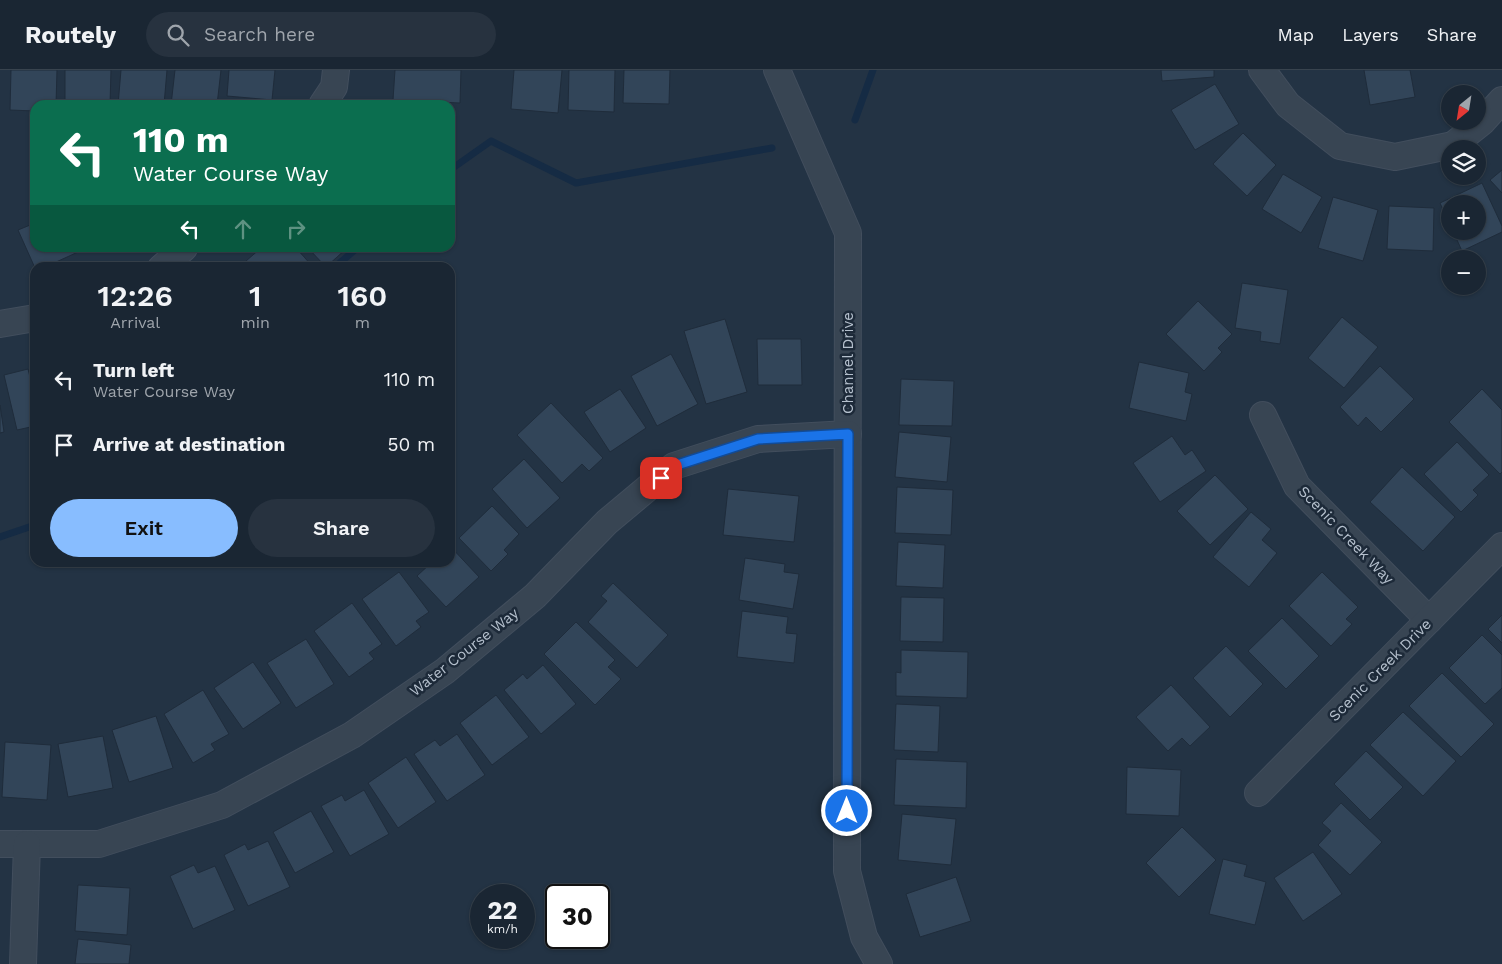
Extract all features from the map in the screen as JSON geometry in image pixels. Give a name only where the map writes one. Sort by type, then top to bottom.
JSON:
[{"type":"street","points":[[325,100],[334,87],[336,70]]},
{"type":"street","name":"Channel Drive","points":[[778,70],[848,233],[847,871],[864,937],[879,964]]},
{"type":"street","points":[[1262,70],[1288,105],[1340,146],[1395,158],[1452,145],[1482,122],[1502,100]]},
{"type":"street","points":[[168,262],[179,252]]},
{"type":"street","points":[[0,324],[30,319]]},
{"type":"street","name":"Scenic Creek Way","points":[[1263,415],[1296,486],[1429,620]]},
{"type":"street","name":"Water Course Way","points":[[0,844],[99,844],[222,804],[352,735],[445,671],[535,596],[607,522],[674,466],[758,439],[848,434]]},
{"type":"street","name":"Scenic Creek Drive","points":[[1258,793],[1502,546]]},
{"type":"street","points":[[23,964],[27,844]]},
{"type":"building","points":[[11,70],[57,70],[56,100],[30,100],[30,111],[10,110]]},
{"type":"building","points":[[65,70],[111,70],[110,100],[65,100]]},
{"type":"building","points":[[121,70],[167,70],[164,100],[118,100]]},
{"type":"building","points":[[175,70],[221,70],[218,100],[172,100]]},
{"type":"building","points":[[229,70],[275,70],[272,100],[227,96]]},
{"type":"building","points":[[395,70],[461,70],[460,103],[455,103],[455,100],[393,100]]},
{"type":"building","points":[[514,70],[562,70],[558,113],[511,109]]},
{"type":"building","points":[[569,70],[615,70],[614,112],[568,110]]},
{"type":"building","points":[[624,70],[670,70],[669,104],[623,103]]},
{"type":"building","points":[[1161,70],[1214,70],[1214,77],[1162,81]]},
{"type":"building","points":[[1364,70],[1410,70],[1415,97],[1370,105]]},
{"type":"building","points":[[1215,84],[1239,124],[1195,150],[1171,110]]},
{"type":"building","points":[[1243,133],[1276,165],[1247,196],[1213,164]]},
{"type":"building","points":[[1502,170],[1502,193],[1490,180]]},
{"type":"building","points":[[1283,174],[1322,197],[1301,233],[1262,209]]},
{"type":"building","points":[[1478,185],[1483,185],[1502,226],[1502,232],[1486,240],[1486,195],[1457,195]]},
{"type":"building","points":[[1333,197],[1378,210],[1363,261],[1318,248]]},
{"type":"building","points":[[1389,206],[1434,208],[1433,251],[1387,249]]},
{"type":"building","points":[[30,225],[30,252],[78,252],[56,262],[32,262],[18,230]]},
{"type":"building","points":[[1457,240],[1485,240],[1464,250],[1462,250]]},
{"type":"building","points":[[256,252],[300,252],[309,262],[247,262]]},
{"type":"building","points":[[312,252],[343,252],[332,262],[321,262]]},
{"type":"building","points":[[1242,283],[1288,290],[1280,344],[1260,341],[1261,332],[1235,328]]},
{"type":"building","points":[[1198,301],[1232,334],[1218,348],[1222,352],[1204,371],[1166,334]]},
{"type":"building","points":[[1342,317],[1378,347],[1344,388],[1308,358]]},
{"type":"building","points":[[725,319],[747,392],[706,404],[684,331]]},
{"type":"building","points":[[757,339],[801,339],[802,385],[758,385]]},
{"type":"building","points":[[671,354],[698,404],[657,426],[631,376]]},
{"type":"building","points":[[1139,362],[1189,373],[1185,392],[1192,394],[1186,421],[1129,408]]},
{"type":"building","points":[[1380,366],[1414,399],[1381,432],[1366,417],[1358,426],[1340,407]]},
{"type":"building","points":[[28,369],[30,377],[30,427],[17,430],[4,375]]},
{"type":"building","points":[[901,379],[954,381],[952,426],[899,425]]},
{"type":"building","points":[[620,389],[646,428],[610,452],[584,412]]},
{"type":"building","points":[[1482,389],[1502,410],[1502,472],[1500,474],[1449,422]]},
{"type":"building","points":[[551,403],[603,458],[589,471],[582,464],[562,483],[517,435]]},
{"type":"building","points":[[0,405],[4,432],[0,433]]},
{"type":"building","points":[[899,432],[951,437],[947,482],[895,477]]},
{"type":"building","points":[[1172,436],[1185,455],[1192,450],[1206,471],[1160,502],[1133,463]]},
{"type":"building","points":[[1457,442],[1489,475],[1473,490],[1478,495],[1461,512],[1424,474]]},
{"type":"building","points":[[524,459],[560,498],[527,528],[492,489]]},
{"type":"building","points":[[1402,467],[1455,517],[1423,551],[1370,502]]},
{"type":"building","points":[[1215,475],[1248,509],[1210,545],[1177,511]]},
{"type":"building","points":[[897,487],[953,490],[951,535],[895,533]]},
{"type":"building","points":[[728,489],[799,496],[794,542],[723,535]]},
{"type":"building","points":[[492,506],[519,534],[504,550],[508,554],[491,571],[459,538]]},
{"type":"building","points":[[1251,512],[1271,529],[1262,540],[1277,553],[1249,587],[1213,557]]},
{"type":"building","points":[[898,542],[945,545],[943,588],[896,586]]},
{"type":"building","points":[[455,551],[479,577],[446,607],[417,576],[427,567],[455,567]]},
{"type":"building","points":[[745,558],[785,564],[784,572],[799,574],[793,609],[739,600]]},
{"type":"building","points":[[399,572],[429,612],[416,621],[421,627],[396,646],[362,599]]},
{"type":"building","points":[[1322,572],[1358,607],[1346,619],[1352,624],[1331,646],[1289,606]]},
{"type":"building","points":[[613,583],[668,635],[637,668],[588,622],[607,601],[601,596]]},
{"type":"building","points":[[901,597],[944,598],[943,642],[900,641]]},
{"type":"building","points":[[352,603],[382,644],[369,653],[374,659],[349,677],[314,631]]},
{"type":"building","points":[[742,611],[788,617],[786,633],[797,634],[794,663],[737,657]]},
{"type":"building","points":[[1502,615],[1502,643],[1488,629]]},
{"type":"building","points":[[1282,618],[1319,656],[1286,689],[1248,651]]},
{"type":"building","points":[[576,622],[615,660],[608,667],[621,679],[595,705],[544,654]]},
{"type":"building","points":[[1482,635],[1502,655],[1502,688],[1485,704],[1449,668]]},
{"type":"building","points":[[306,639],[334,684],[296,708],[267,663]]},
{"type":"building","points":[[1226,646],[1263,684],[1230,717],[1193,678]]},
{"type":"building","points":[[901,650],[968,652],[967,698],[896,696],[896,672],[901,673]]},
{"type":"building","points":[[253,662],[281,703],[243,729],[214,688]]},
{"type":"building","points":[[543,665],[576,704],[541,734],[504,690],[523,674],[527,679]]},
{"type":"building","points":[[1442,673],[1494,724],[1461,757],[1409,706]]},
{"type":"building","points":[[1171,685],[1210,727],[1190,746],[1182,738],[1168,751],[1136,717]]},
{"type":"building","points":[[203,690],[229,734],[211,744],[215,750],[193,763],[164,714]]},
{"type":"building","points":[[496,695],[529,737],[492,765],[460,723]]},
{"type":"building","points":[[896,704],[940,706],[938,752],[894,750]]},
{"type":"building","points":[[1403,712],[1456,761],[1423,796],[1370,745]]},
{"type":"building","points":[[156,716],[173,768],[129,782],[112,730]]},
{"type":"building","points":[[457,734],[485,775],[447,801],[414,754],[435,740],[440,746]]},
{"type":"building","points":[[103,736],[113,788],[68,797],[58,744]]},
{"type":"building","points":[[5,742],[51,745],[47,800],[2,797]]},
{"type":"building","points":[[1366,751],[1403,787],[1370,820],[1334,784]]},
{"type":"building","points":[[406,757],[436,802],[398,828],[368,783]]},
{"type":"building","points":[[896,759],[967,762],[966,808],[894,805]]},
{"type":"building","points":[[1127,767],[1181,770],[1179,816],[1126,814]]},
{"type":"building","points":[[364,790],[389,834],[350,856],[321,806],[342,795],[345,801]]},
{"type":"building","points":[[1341,803],[1382,842],[1350,875],[1318,845],[1331,831],[1322,823]]},
{"type":"building","points":[[311,811],[334,852],[295,873],[273,832]]},
{"type":"building","points":[[902,814],[956,819],[951,865],[898,860]]},
{"type":"building","points":[[1182,827],[1216,860],[1179,897],[1146,863]]},
{"type":"building","points":[[268,841],[290,887],[248,906],[224,855],[245,844],[248,850]]},
{"type":"building","points":[[1313,852],[1342,894],[1303,921],[1274,878]]},
{"type":"building","points":[[1223,859],[1247,865],[1244,876],[1266,882],[1255,925],[1209,914]]},
{"type":"building","points":[[194,865],[198,873],[215,866],[235,910],[193,929],[170,876]]},
{"type":"building","points":[[956,877],[971,921],[920,937],[906,894]]},
{"type":"building","points":[[78,885],[130,888],[127,935],[75,931]]},
{"type":"building","points":[[78,939],[131,945],[129,964],[75,964]]},
{"type":"waterway","points":[[855,120],[873,70]]},
{"type":"waterway","points":[[455,166],[491,141],[576,183],[772,148]]},
{"type":"waterway","points":[[341,262],[352,252]]},
{"type":"waterway","points":[[0,537],[30,527]]},
{"type":"route","points":[[661,478],[674,466],[758,439],[848,434],[847,811]]}]
